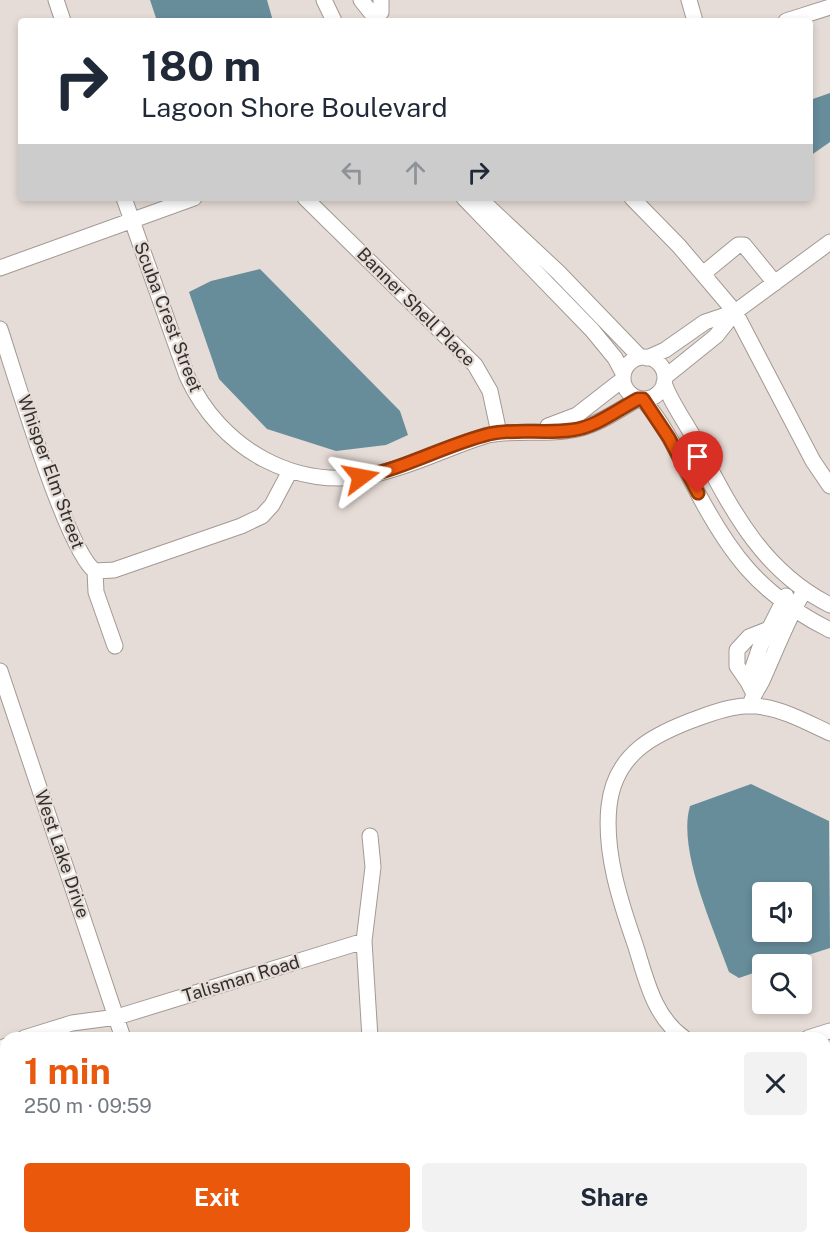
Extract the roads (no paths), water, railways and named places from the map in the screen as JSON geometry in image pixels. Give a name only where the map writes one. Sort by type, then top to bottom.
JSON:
[{"type":"street","points":[[56,0],[62,18]]},
{"type":"street","points":[[313,0],[322,18]]},
{"type":"street","points":[[324,0],[333,18]]},
{"type":"street","points":[[361,0],[368,12],[373,15],[381,11]]},
{"type":"street","points":[[689,0],[694,18]]},
{"type":"street","points":[[795,18],[830,7]]},
{"type":"street","name":"Scuba Crest Street","points":[[125,201],[187,376],[199,400],[216,422],[237,443],[290,471],[329,478],[361,477],[393,469],[499,432],[582,428],[641,399]]},
{"type":"street","points":[[0,268],[186,201]]},
{"type":"street","name":"Banner Shell Place","points":[[308,201],[475,365],[490,391],[499,432]]},
{"type":"street","points":[[467,201],[592,330],[615,358],[627,392],[641,399],[669,438],[728,546],[756,579],[788,607],[830,630]]},
{"type":"street","points":[[482,201],[644,357],[657,362],[664,380],[738,521],[759,550],[799,587],[830,605]]},
{"type":"street","points":[[635,201],[704,273],[735,312],[813,461],[830,486]]},
{"type":"street","points":[[641,399],[659,393],[664,380],[716,336],[735,312],[830,242]]},
{"type":"street","points":[[704,273],[738,244],[744,245],[775,283]]},
{"type":"street","points":[[622,377],[629,363],[665,350],[705,322],[735,312]]},
{"type":"street","name":"Whisper Elm Street","points":[[0,329],[61,508],[85,563],[95,571],[96,592],[115,646]]},
{"type":"street","name":"Scuba Crest Street","points":[[527,431],[555,424],[577,415],[622,377]]},
{"type":"street","points":[[95,571],[114,570],[241,526],[262,516],[272,506],[290,471]]},
{"type":"street","points":[[677,1032],[655,1004],[617,889],[609,807],[619,762],[660,732],[716,712],[750,693],[761,684],[788,607],[799,587]]},
{"type":"street","points":[[750,693],[753,664],[769,629],[788,607]]},
{"type":"street","name":"West Lake Drive","points":[[0,671],[121,1032]]},
{"type":"street","points":[[750,693],[830,734]]},
{"type":"street","points":[[370,836],[373,873],[364,941],[370,1032]]},
{"type":"street","name":"Talisman Road","points":[[43,1032],[72,1023],[117,1017],[364,941]]},
{"type":"water","points":[[150,0],[267,0],[272,18],[156,18]]},
{"type":"water","points":[[830,93],[830,142],[813,154],[813,99]]},
{"type":"water","points":[[260,269],[400,411],[408,435],[386,445],[336,451],[267,429],[219,379],[189,292],[211,281]]},
{"type":"water","points":[[751,784],[829,821],[830,948],[811,954],[752,954],[752,973],[739,978],[729,972],[699,889],[688,844],[687,824],[690,806]]}]
